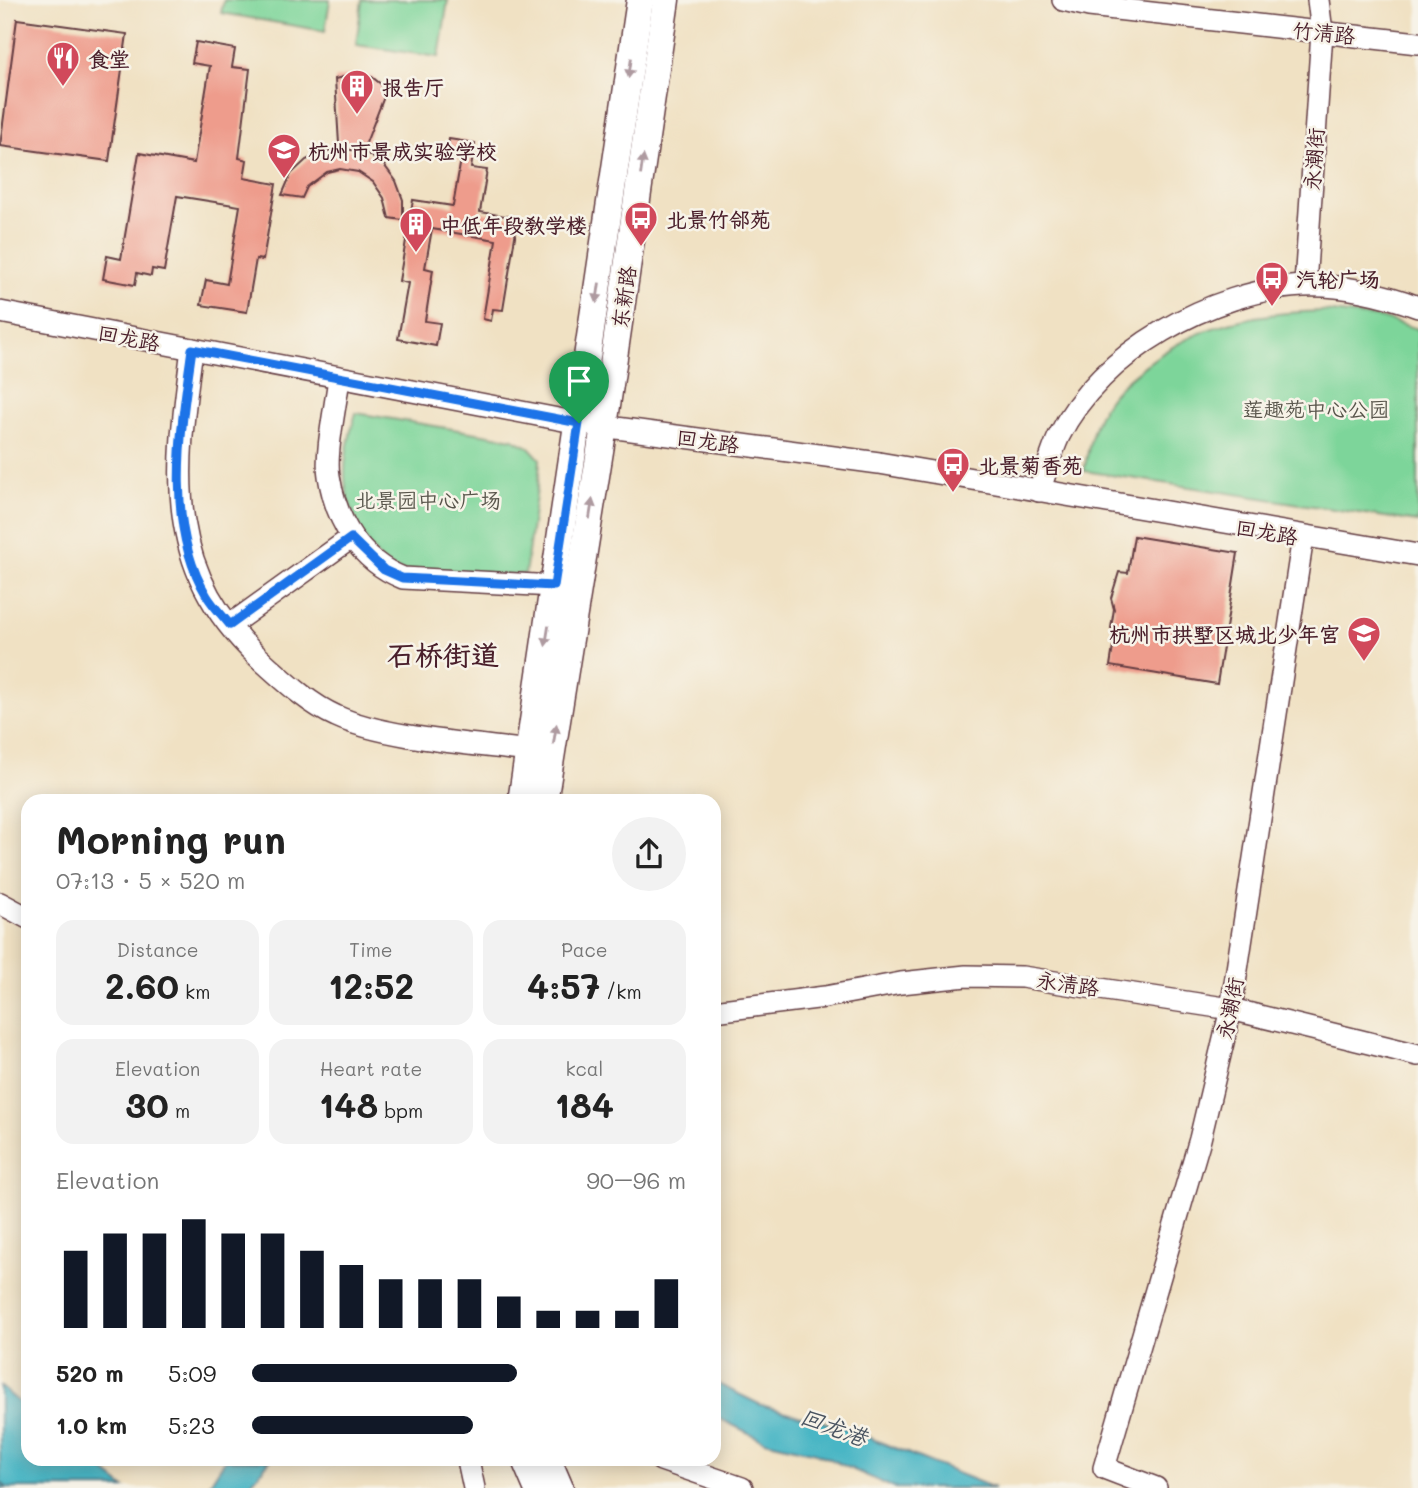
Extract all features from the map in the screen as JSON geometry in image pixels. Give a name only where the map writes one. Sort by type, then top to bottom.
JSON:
[{"type":"main road","name":"东新路","points":[[545,794],[592,424],[640,0]]},
{"type":"main road","name":"东新路","points":[[522,794],[554,586],[592,424],[666,0]]},
{"type":"main road","points":[[528,1466],[537,1488]]},
{"type":"main road","points":[[551,1466],[560,1488]]},
{"type":"street","name":"竹清路","points":[[1063,0],[1089,6],[1418,43]]},
{"type":"street","name":"永潮街","points":[[1305,285],[1322,32],[1318,0]]},
{"type":"street","points":[[1039,491],[1059,435],[1091,389],[1126,357],[1172,325],[1222,302],[1305,285],[1394,298],[1418,307]]},
{"type":"street","name":"回龙路","points":[[0,312],[592,424],[879,463],[1418,555]]},
{"type":"street","points":[[192,349],[180,438],[179,481],[188,553],[207,596],[252,652],[288,684],[336,716],[377,729],[529,751]]},
{"type":"street","points":[[339,378],[328,474],[340,514],[351,538],[384,570],[402,578],[554,586]]},
{"type":"street","name":"永潮街","points":[[1156,1488],[1104,1468],[1185,1193],[1231,1009],[1303,537]]},
{"type":"street","points":[[230,625],[351,538]]},
{"type":"street","points":[[0,903],[21,914]]},
{"type":"street","name":"永清路","points":[[721,1010],[966,976],[1022,977],[1231,1009],[1418,1055]]},
{"type":"street","points":[[469,1466],[474,1488]]},
{"type":"street","points":[[678,1466],[742,1488]]},
{"type":"green space","points":[[224,0],[330,0],[325,31],[221,13]]},
{"type":"green space","points":[[362,0],[448,0],[439,57],[356,45]]},
{"type":"green space","name":"莲趣苑中心公园","points":[[1323,311],[1382,318],[1418,329],[1418,522],[1084,471],[1095,425],[1103,408],[1116,390],[1147,364],[1189,338],[1230,322],[1275,314]]},
{"type":"green space","name":"北景园中心广场","points":[[356,413],[513,439],[529,447],[540,459],[525,574],[440,575],[407,572],[395,569],[377,555],[356,522],[346,488],[347,450]]},
{"type":"water","name":"回龙港","points":[[721,1385],[761,1405],[845,1428],[994,1488],[894,1488],[816,1453],[765,1441],[721,1419]]},
{"type":"water","points":[[0,1386],[21,1404],[21,1466],[98,1466],[125,1488],[0,1488]]},
{"type":"water","points":[[221,1466],[265,1466],[247,1488],[207,1488]]},
{"type":"building","name":"食堂","points":[[17,19],[127,34],[109,161],[0,146]]},
{"type":"building","points":[[196,42],[235,49],[232,67],[250,69],[239,158],[247,160],[244,178],[276,184],[263,260],[256,259],[247,312],[201,305],[206,280],[227,284],[240,206],[177,196],[164,271],[152,269],[151,276],[137,273],[135,285],[103,279],[107,256],[121,259],[139,153],[194,163],[210,66],[192,63]]},
{"type":"building","name":"报告厅","points":[[351,75],[372,77],[387,89],[364,148],[339,144],[335,79]]},
{"type":"building","name":"中低年段教学楼","points":[[449,139],[475,143],[471,168],[487,170],[480,212],[518,218],[503,310],[493,309],[491,321],[483,319],[496,240],[432,229],[425,268],[433,270],[425,321],[440,323],[436,346],[398,339],[408,283],[399,281],[413,200],[453,206],[461,159],[446,157]]},
{"type":"building","points":[[346,149],[366,153],[384,165],[396,181],[403,200],[403,220],[389,218],[384,198],[373,182],[358,172],[340,169],[327,172],[307,187],[302,198],[282,195],[291,174],[306,160],[325,151]]},
{"type":"building","points":[[1134,536],[1238,553],[1217,684],[1110,666],[1116,628],[1111,628],[1114,609],[1111,598],[1119,572],[1128,573]]},
{"type":"ferry route","points":[[0,1482],[7,1488]]},
{"type":"place","name":"食堂","points":[[63,88]]},
{"type":"place","name":"报告厅","points":[[357,116]]},
{"type":"place","name":"杭州市景成实验学校","points":[[284,180]]},
{"type":"place","name":"北景竹邻苑","points":[[641,248]]},
{"type":"place","name":"中低年段教学楼","points":[[416,254]]},
{"type":"place","name":"汽轮广场","points":[[1272,308]]},
{"type":"place","name":"北景菊香苑","points":[[953,494]]},
{"type":"place","name":"杭州市拱墅区城北少年宫","points":[[1364,663]]},
{"type":"district","name":"石桥街道","points":[[443,654]]},
{"type":"route","points":[[192,349],[579,423],[554,586],[402,578],[384,570],[351,538],[230,625],[207,596],[188,553],[179,481],[180,438],[192,349]]}]
